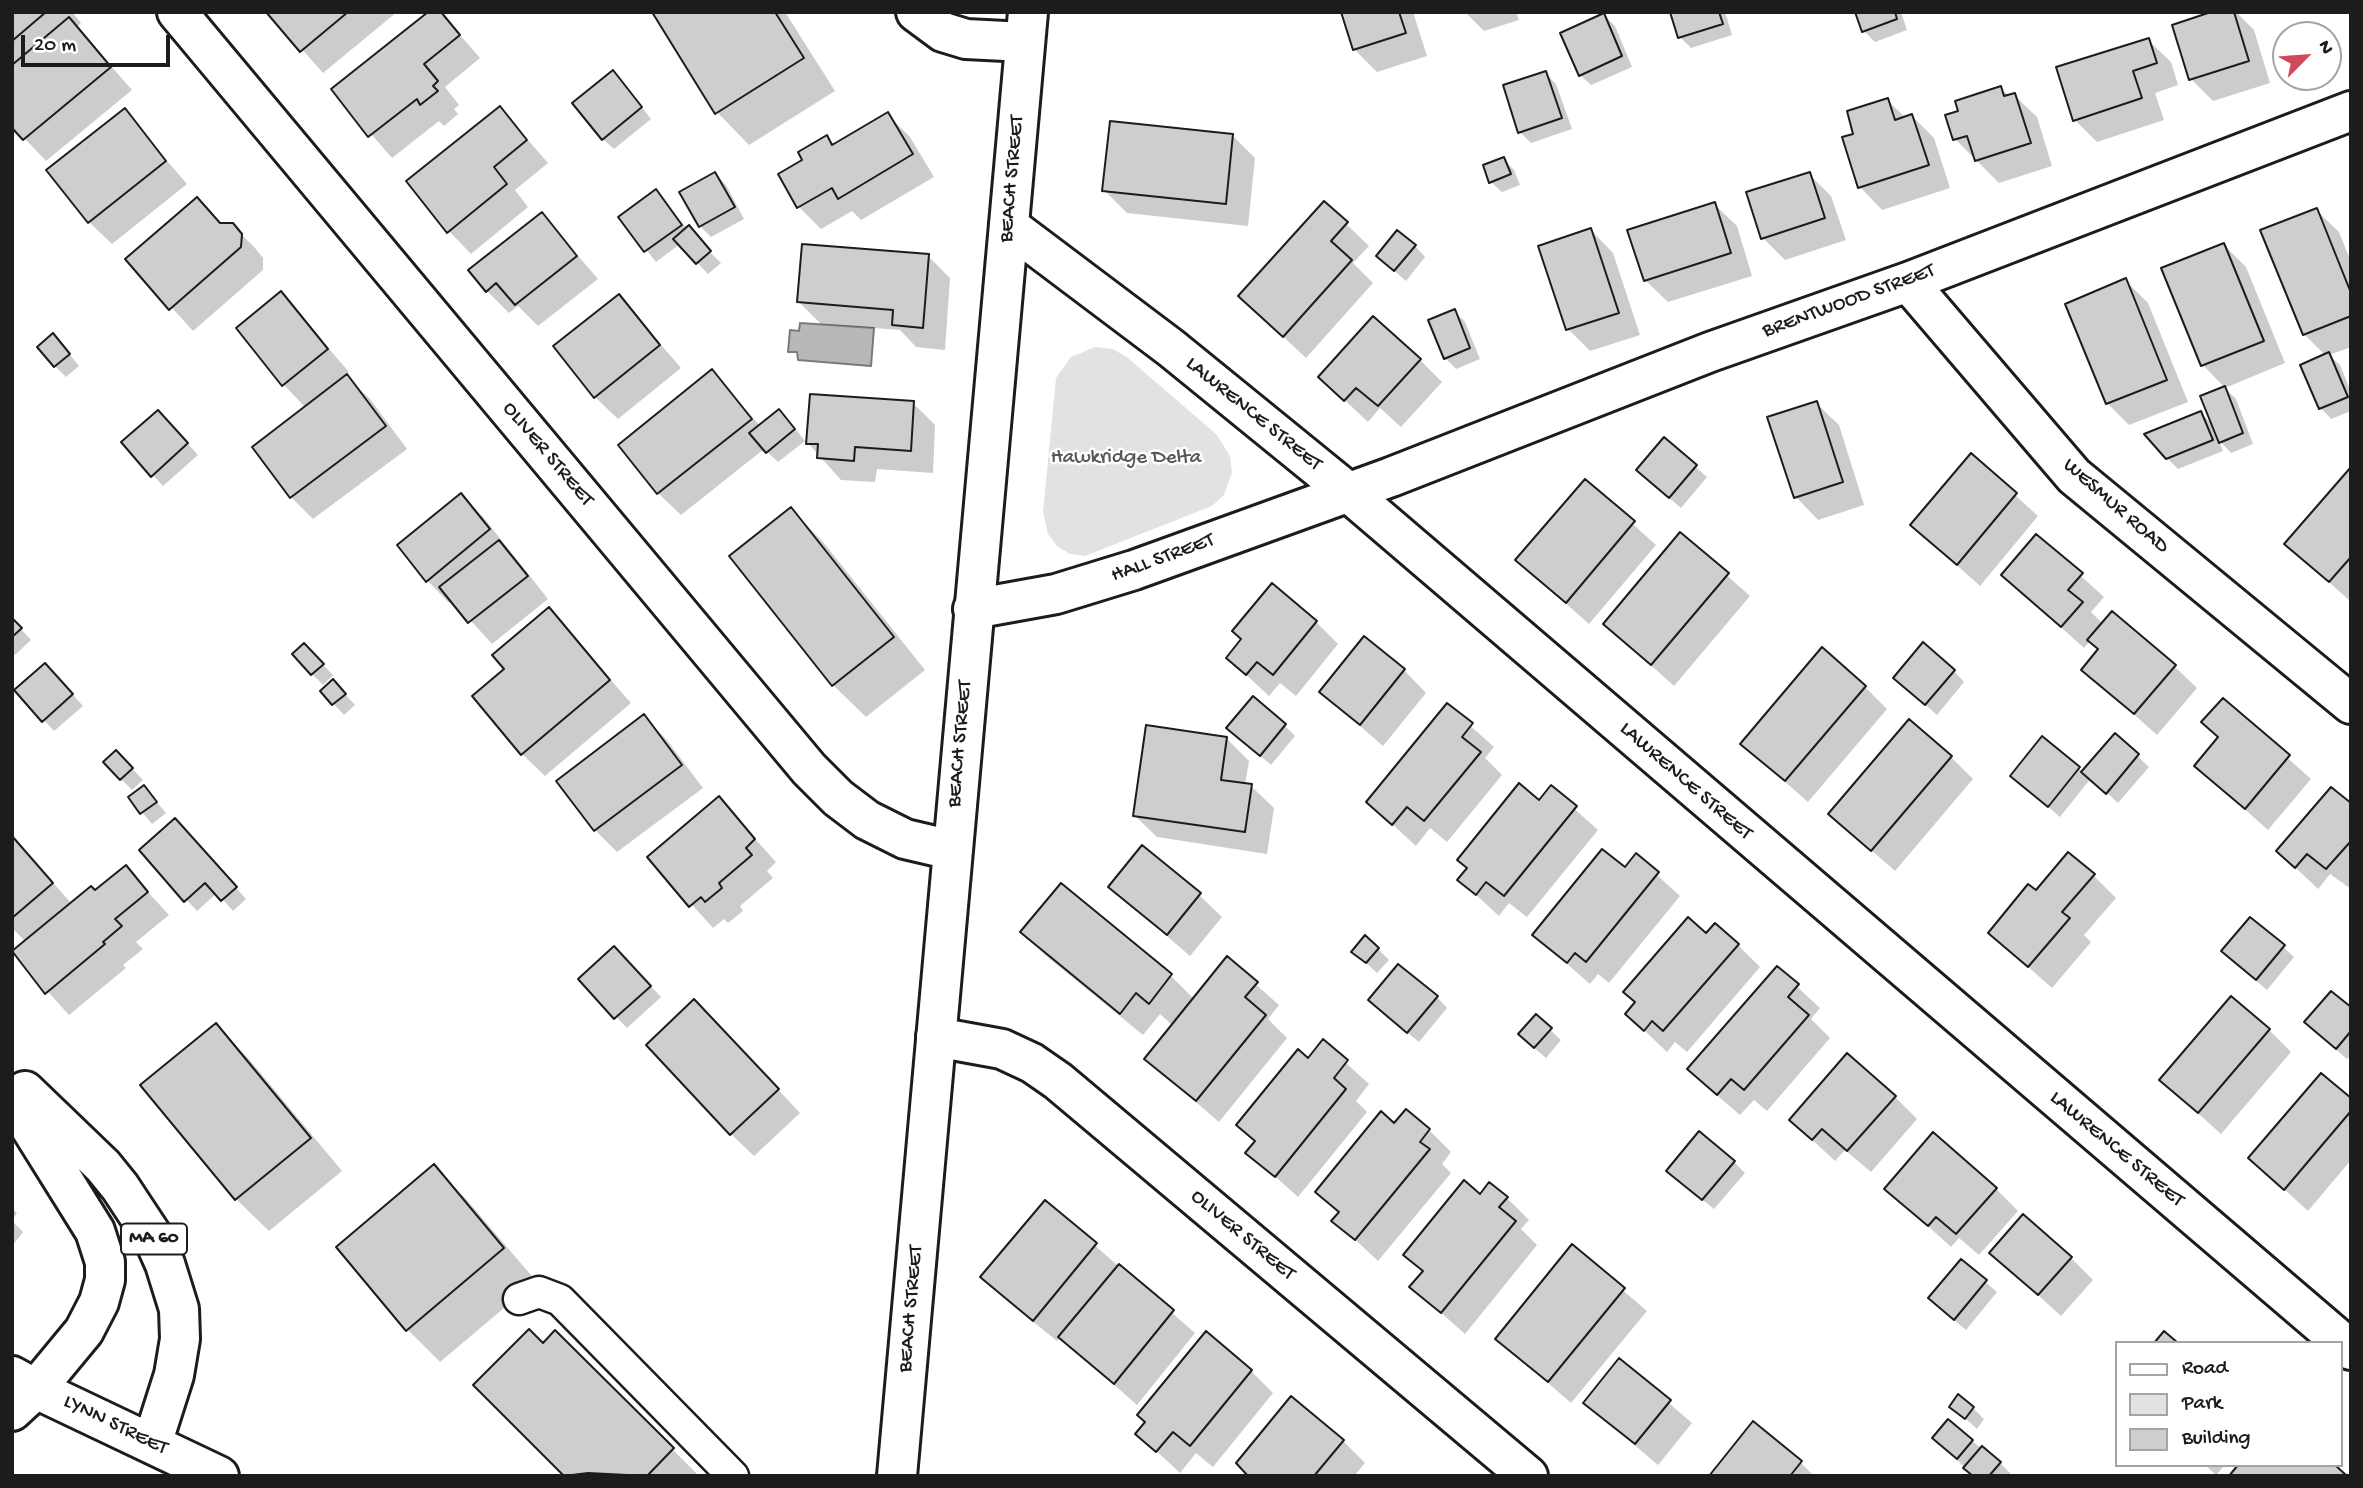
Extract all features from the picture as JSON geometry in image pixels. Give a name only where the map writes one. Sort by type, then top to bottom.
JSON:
[{"type":"street","name":"OLIVER STREET","points":[[177,12],[809,769],[838,798],[867,820],[905,839],[952,850]]},
{"type":"street","points":[[916,12],[943,32],[966,39],[1027,27]]},
{"type":"street","name":"BEACH STREET","points":[[897,1476],[1027,27]]},
{"type":"street","name":"BRENTWOOD STREET","points":[[1348,492],[1710,352],[1908,282],[2351,111]]},
{"type":"street","name":"LAWRENCE STREET","points":[[1009,226],[1171,348],[1348,492],[2340,1341]]},
{"type":"street","name":"WESMUR ROAD","points":[[1908,282],[2074,476],[2351,704]]},
{"type":"street","name":"HALL STREET","points":[[973,609],[1080,588],[1348,492]]},
{"type":"street","name":"OLIVER STREET","points":[[936,1037],[1002,1049],[1032,1063],[1058,1080],[1528,1476]]},
{"type":"street","name":"MA 60","points":[[12,1079],[103,1166],[120,1186],[153,1237],[165,1264],[179,1309],[180,1339],[174,1375],[152,1444]]},
{"type":"street","name":"MA 60","points":[[12,1098],[95,1231],[105,1262],[105,1280],[94,1314],[84,1331],[20,1392]]},
{"type":"street","name":"LYNN STREET","points":[[20,1392],[152,1444],[219,1476]]},
{"type":"lane","points":[[519,1299],[540,1292],[560,1300],[733,1476]]},
{"type":"green space","name":"Hawkridge Delta","points":[[1095,347],[1113,349],[1128,358],[1217,435],[1230,456],[1232,472],[1224,495],[1212,506],[1085,556],[1070,554],[1057,546],[1048,534],[1043,512],[1056,378],[1071,357]]},
{"type":"shaded area","points":[[800,323],[874,328],[871,366],[798,360],[797,352],[788,352],[790,330],[799,331]]},
{"type":"building","points":[[12,12],[46,12],[12,41]]},
{"type":"building","points":[[266,12],[348,12],[300,52]]},
{"type":"building","points":[[428,12],[441,12],[460,35],[424,64],[438,81],[433,86],[438,91],[420,105],[417,99],[368,137],[331,89]]},
{"type":"building","points":[[652,12],[775,12],[804,58],[715,114]]},
{"type":"building","points":[[1341,12],[1399,12],[1406,33],[1353,50]]},
{"type":"building","points":[[1670,12],[1719,12],[1723,24],[1678,38]]},
{"type":"building","points":[[1855,12],[1895,12],[1897,19],[1862,32]]},
{"type":"building","points":[[2211,12],[2234,12],[2249,61],[2189,80],[2172,25]]},
{"type":"building","points":[[1604,13],[1622,56],[1579,76],[1560,33]]},
{"type":"building","points":[[69,17],[111,67],[23,140],[12,128],[12,65]]},
{"type":"building","points":[[2149,38],[2157,63],[2133,71],[2142,98],[2073,121],[2056,67]]},
{"type":"building","points":[[613,70],[642,107],[602,140],[572,103]]},
{"type":"building","points":[[1546,71],[1562,118],[1518,133],[1503,85]]},
{"type":"building","points":[[2001,86],[2004,96],[2015,93],[2031,143],[1975,161],[1967,136],[1953,140],[1945,115],[1958,111],[1955,101]]},
{"type":"building","points":[[1888,98],[1895,120],[1912,114],[1929,165],[1858,188],[1842,137],[1853,134],[1847,111]]},
{"type":"building","points":[[500,106],[527,140],[494,167],[507,184],[447,233],[406,181]]},
{"type":"building","points":[[125,108],[166,161],[88,223],[46,170]]},
{"type":"building","points":[[888,112],[913,154],[838,199],[832,188],[797,208],[778,174],[802,160],[798,152],[827,135],[832,145]]},
{"type":"building","points":[[1110,121],[1233,134],[1226,204],[1102,191]]},
{"type":"building","points":[[1504,157],[1511,174],[1489,183],[1483,165]]},
{"type":"building","points":[[715,172],[735,207],[699,227],[679,192]]},
{"type":"building","points":[[1810,172],[1825,218],[1761,239],[1746,192]]},
{"type":"building","points":[[656,189],[682,225],[644,252],[618,217]]},
{"type":"building","points":[[197,197],[220,223],[233,223],[242,234],[241,247],[169,310],[125,259]]},
{"type":"building","points":[[1324,201],[1348,222],[1331,241],[1352,260],[1283,337],[1238,296]]},
{"type":"building","points":[[1715,202],[1731,253],[1644,281],[1627,230]]},
{"type":"building","points":[[2317,208],[2351,293],[2351,316],[2303,335],[2260,230]]},
{"type":"building","points":[[542,212],[577,256],[515,305],[496,283],[486,292],[468,270]]},
{"type":"building","points":[[689,225],[711,251],[696,264],[673,239]]},
{"type":"building","points":[[1591,228],[1619,313],[1566,330],[1538,246]]},
{"type":"building","points":[[1397,230],[1416,245],[1394,271],[1376,256]]},
{"type":"building","points":[[2224,243],[2264,341],[2201,366],[2161,268]]},
{"type":"building","points":[[802,244],[929,254],[923,328],[892,325],[893,310],[797,302]]},
{"type":"building","points":[[2126,278],[2167,380],[2106,404],[2065,304]]},
{"type":"building","points":[[281,291],[328,349],[282,386],[236,328]]},
{"type":"building","points":[[619,294],[660,345],[594,398],[553,346]]},
{"type":"building","points":[[1455,309],[1470,348],[1444,359],[1428,320]]},
{"type":"building","points":[[1373,316],[1421,359],[1378,406],[1356,388],[1344,401],[1318,377]]},
{"type":"building","points":[[53,333],[70,354],[54,367],[37,347]]},
{"type":"building","points":[[2329,352],[2348,397],[2319,409],[2300,365]]},
{"type":"building","points":[[712,369],[752,419],[657,494],[618,445]]},
{"type":"building","points":[[347,374],[386,426],[290,498],[252,447]]},
{"type":"building","points":[[2225,386],[2243,433],[2219,443],[2200,396]]},
{"type":"building","points":[[810,394],[914,401],[911,451],[855,447],[854,461],[817,458],[818,444],[806,444]]},
{"type":"building","points":[[1817,401],[1843,482],[1794,498],[1767,417]]},
{"type":"building","points":[[779,409],[795,429],[766,453],[749,433]]},
{"type":"building","points":[[158,410],[188,443],[151,477],[121,442]]},
{"type":"building","points":[[2201,411],[2213,440],[2166,459],[2144,434]]},
{"type":"building","points":[[1664,437],[1697,465],[1669,498],[1636,470]]},
{"type":"building","points":[[1971,453],[2017,493],[1957,565],[1910,525]]},
{"type":"building","points":[[2351,467],[2351,557],[2329,582],[2284,544]]},
{"type":"building","points":[[1585,479],[1635,521],[1566,603],[1515,560]]},
{"type":"building","points":[[461,493],[490,529],[426,582],[397,545]]},
{"type":"building","points":[[791,507],[894,637],[832,686],[729,556]]},
{"type":"building","points":[[1680,532],[1729,573],[1651,665],[1603,624]]},
{"type":"building","points":[[2036,534],[2083,573],[2068,590],[2083,602],[2061,627],[2001,575]]},
{"type":"building","points":[[499,540],[528,576],[468,623],[439,587]]},
{"type":"building","points":[[1272,583],[1317,621],[1273,675],[1257,662],[1246,675],[1226,658],[1241,639],[1232,631]]},
{"type":"building","points":[[549,607],[610,680],[521,755],[472,696],[504,669],[492,655]]},
{"type":"building","points":[[2112,611],[2176,665],[2134,714],[2081,670],[2098,649],[2087,640]]},
{"type":"building","points":[[12,618],[22,628],[12,637]]},
{"type":"building","points":[[1364,636],[1405,669],[1360,725],[1319,692]]},
{"type":"building","points":[[1923,642],[1955,670],[1925,705],[1893,678]]},
{"type":"building","points":[[304,643],[324,664],[311,675],[292,654]]},
{"type":"building","points":[[1822,647],[1866,686],[1785,781],[1740,744]]},
{"type":"building","points":[[45,663],[73,694],[42,722],[14,690]]},
{"type":"building","points":[[333,679],[346,694],[332,705],[320,691]]},
{"type":"building","points":[[1253,696],[1286,724],[1260,756],[1226,728]]},
{"type":"building","points":[[2223,698],[2290,755],[2245,809],[2194,766],[2218,737],[2201,722]]},
{"type":"building","points":[[1447,703],[1473,723],[1462,737],[1481,752],[1424,821],[1407,807],[1392,825],[1366,802]]},
{"type":"building","points":[[644,714],[682,765],[594,831],[556,781]]},
{"type":"building","points":[[1909,719],[1952,756],[1871,851],[1828,814]]},
{"type":"building","points":[[1146,725],[1227,737],[1221,780],[1252,784],[1245,832],[1133,816]]},
{"type":"building","points":[[2115,733],[2139,754],[2106,794],[2081,772]]},
{"type":"building","points":[[2042,736],[2080,767],[2048,807],[2010,776]]},
{"type":"building","points":[[116,750],[133,768],[120,780],[103,762]]},
{"type":"building","points":[[1519,783],[1539,800],[1551,785],[1577,806],[1504,896],[1486,882],[1476,895],[1457,880],[1467,868],[1457,860]]},
{"type":"building","points":[[144,785],[157,802],[140,814],[128,797]]},
{"type":"building","points":[[2331,787],[2351,803],[2351,841],[2326,869],[2307,854],[2295,868],[2276,851]]},
{"type":"building","points":[[719,796],[755,839],[746,848],[752,855],[719,883],[722,888],[705,902],[701,897],[689,907],[647,857]]},
{"type":"building","points":[[175,818],[237,887],[221,901],[205,883],[184,902],[139,850]]},
{"type":"building","points":[[12,836],[53,883],[12,918]]},
{"type":"building","points":[[1142,845],[1201,893],[1167,935],[1108,887]]},
{"type":"building","points":[[1602,849],[1625,867],[1636,853],[1659,872],[1586,962],[1575,953],[1567,963],[1532,935]]},
{"type":"building","points":[[2068,852],[2095,874],[2062,912],[2070,918],[2028,967],[1988,933],[2028,884],[2036,890]]},
{"type":"building","points":[[126,865],[148,892],[115,919],[122,926],[103,942],[105,944],[45,994],[12,951],[91,886],[95,890]]},
{"type":"building","points":[[1061,883],[1172,974],[1149,1004],[1136,993],[1120,1014],[1020,932]]},
{"type":"building","points":[[1688,917],[1706,933],[1715,923],[1739,944],[1663,1031],[1652,1021],[1644,1031],[1625,1014],[1635,1002],[1623,992]]},
{"type":"building","points":[[2250,917],[2285,945],[2256,980],[2221,951]]},
{"type":"building","points":[[1365,935],[1379,948],[1366,963],[1351,952]]},
{"type":"building","points":[[614,946],[651,986],[614,1019],[578,979]]},
{"type":"building","points":[[1227,956],[1258,982],[1245,997],[1266,1015],[1196,1101],[1144,1059]]},
{"type":"building","points":[[1398,964],[1438,996],[1407,1033],[1368,1000]]},
{"type":"building","points":[[1777,966],[1799,984],[1788,997],[1809,1015],[1744,1090],[1731,1079],[1717,1095],[1687,1069]]},
{"type":"building","points":[[2331,991],[2351,1007],[2351,1031],[2336,1049],[2304,1022]]},
{"type":"building","points":[[2231,996],[2270,1029],[2198,1113],[2159,1080]]},
{"type":"building","points":[[694,999],[779,1089],[730,1135],[646,1045]]},
{"type":"building","points":[[1536,1014],[1552,1028],[1534,1048],[1518,1034]]},
{"type":"building","points":[[216,1023],[311,1138],[235,1200],[140,1085]]},
{"type":"building","points":[[1323,1039],[1348,1060],[1334,1078],[1346,1089],[1275,1177],[1245,1153],[1255,1141],[1236,1125],[1298,1049],[1308,1058]]},
{"type":"building","points":[[1847,1053],[1896,1096],[1847,1151],[1822,1129],[1812,1140],[1789,1120]]},
{"type":"building","points":[[2321,1073],[2351,1098],[2351,1111],[2284,1190],[2248,1158]]},
{"type":"building","points":[[1406,1109],[1430,1129],[1420,1142],[1430,1149],[1355,1240],[1331,1221],[1339,1212],[1315,1192],[1381,1111],[1394,1123]]},
{"type":"building","points":[[1699,1131],[1735,1161],[1702,1200],[1666,1171]]},
{"type":"building","points":[[1933,1132],[1997,1188],[1956,1234],[1936,1217],[1928,1226],[1884,1189]]},
{"type":"building","points":[[434,1164],[504,1248],[406,1331],[336,1247]]},
{"type":"building","points":[[1464,1180],[1480,1194],[1489,1182],[1508,1197],[1499,1207],[1516,1221],[1441,1313],[1409,1287],[1423,1271],[1403,1255]]},
{"type":"building","points":[[1045,1200],[1097,1243],[1033,1321],[980,1277]]},
{"type":"building","points":[[2023,1214],[2072,1257],[2038,1295],[1989,1253]]},
{"type":"building","points":[[1572,1244],[1625,1288],[1548,1382],[1495,1339]]},
{"type":"building","points":[[1961,1259],[1987,1280],[1954,1320],[1928,1298]]},
{"type":"building","points":[[1119,1264],[1174,1310],[1114,1384],[1058,1337]]},
{"type":"building","points":[[529,1329],[543,1343],[555,1330],[674,1448],[647,1476],[588,1473],[564,1476],[473,1385]]},
{"type":"building","points":[[1206,1331],[1252,1370],[1190,1446],[1173,1432],[1156,1452],[1135,1434],[1145,1422],[1137,1415]]},
{"type":"building","points":[[2164,1331],[2176,1341],[2156,1341]]},
{"type":"building","points":[[1619,1358],[1671,1400],[1635,1444],[1583,1403]]},
{"type":"building","points":[[1958,1394],[1974,1407],[1965,1419],[1949,1407]]},
{"type":"building","points":[[1291,1396],[1344,1440],[1314,1476],[1248,1476],[1236,1463]]},
{"type":"building","points":[[1948,1419],[1973,1440],[1957,1459],[1932,1438]]},
{"type":"building","points":[[1753,1421],[1802,1461],[1790,1476],[1709,1476]]},
{"type":"building","points":[[1982,1446],[2001,1462],[1989,1476],[1973,1476],[1963,1468]]},
{"type":"building","points":[[2236,1467],[2337,1467],[2347,1476],[2229,1476]]}]
